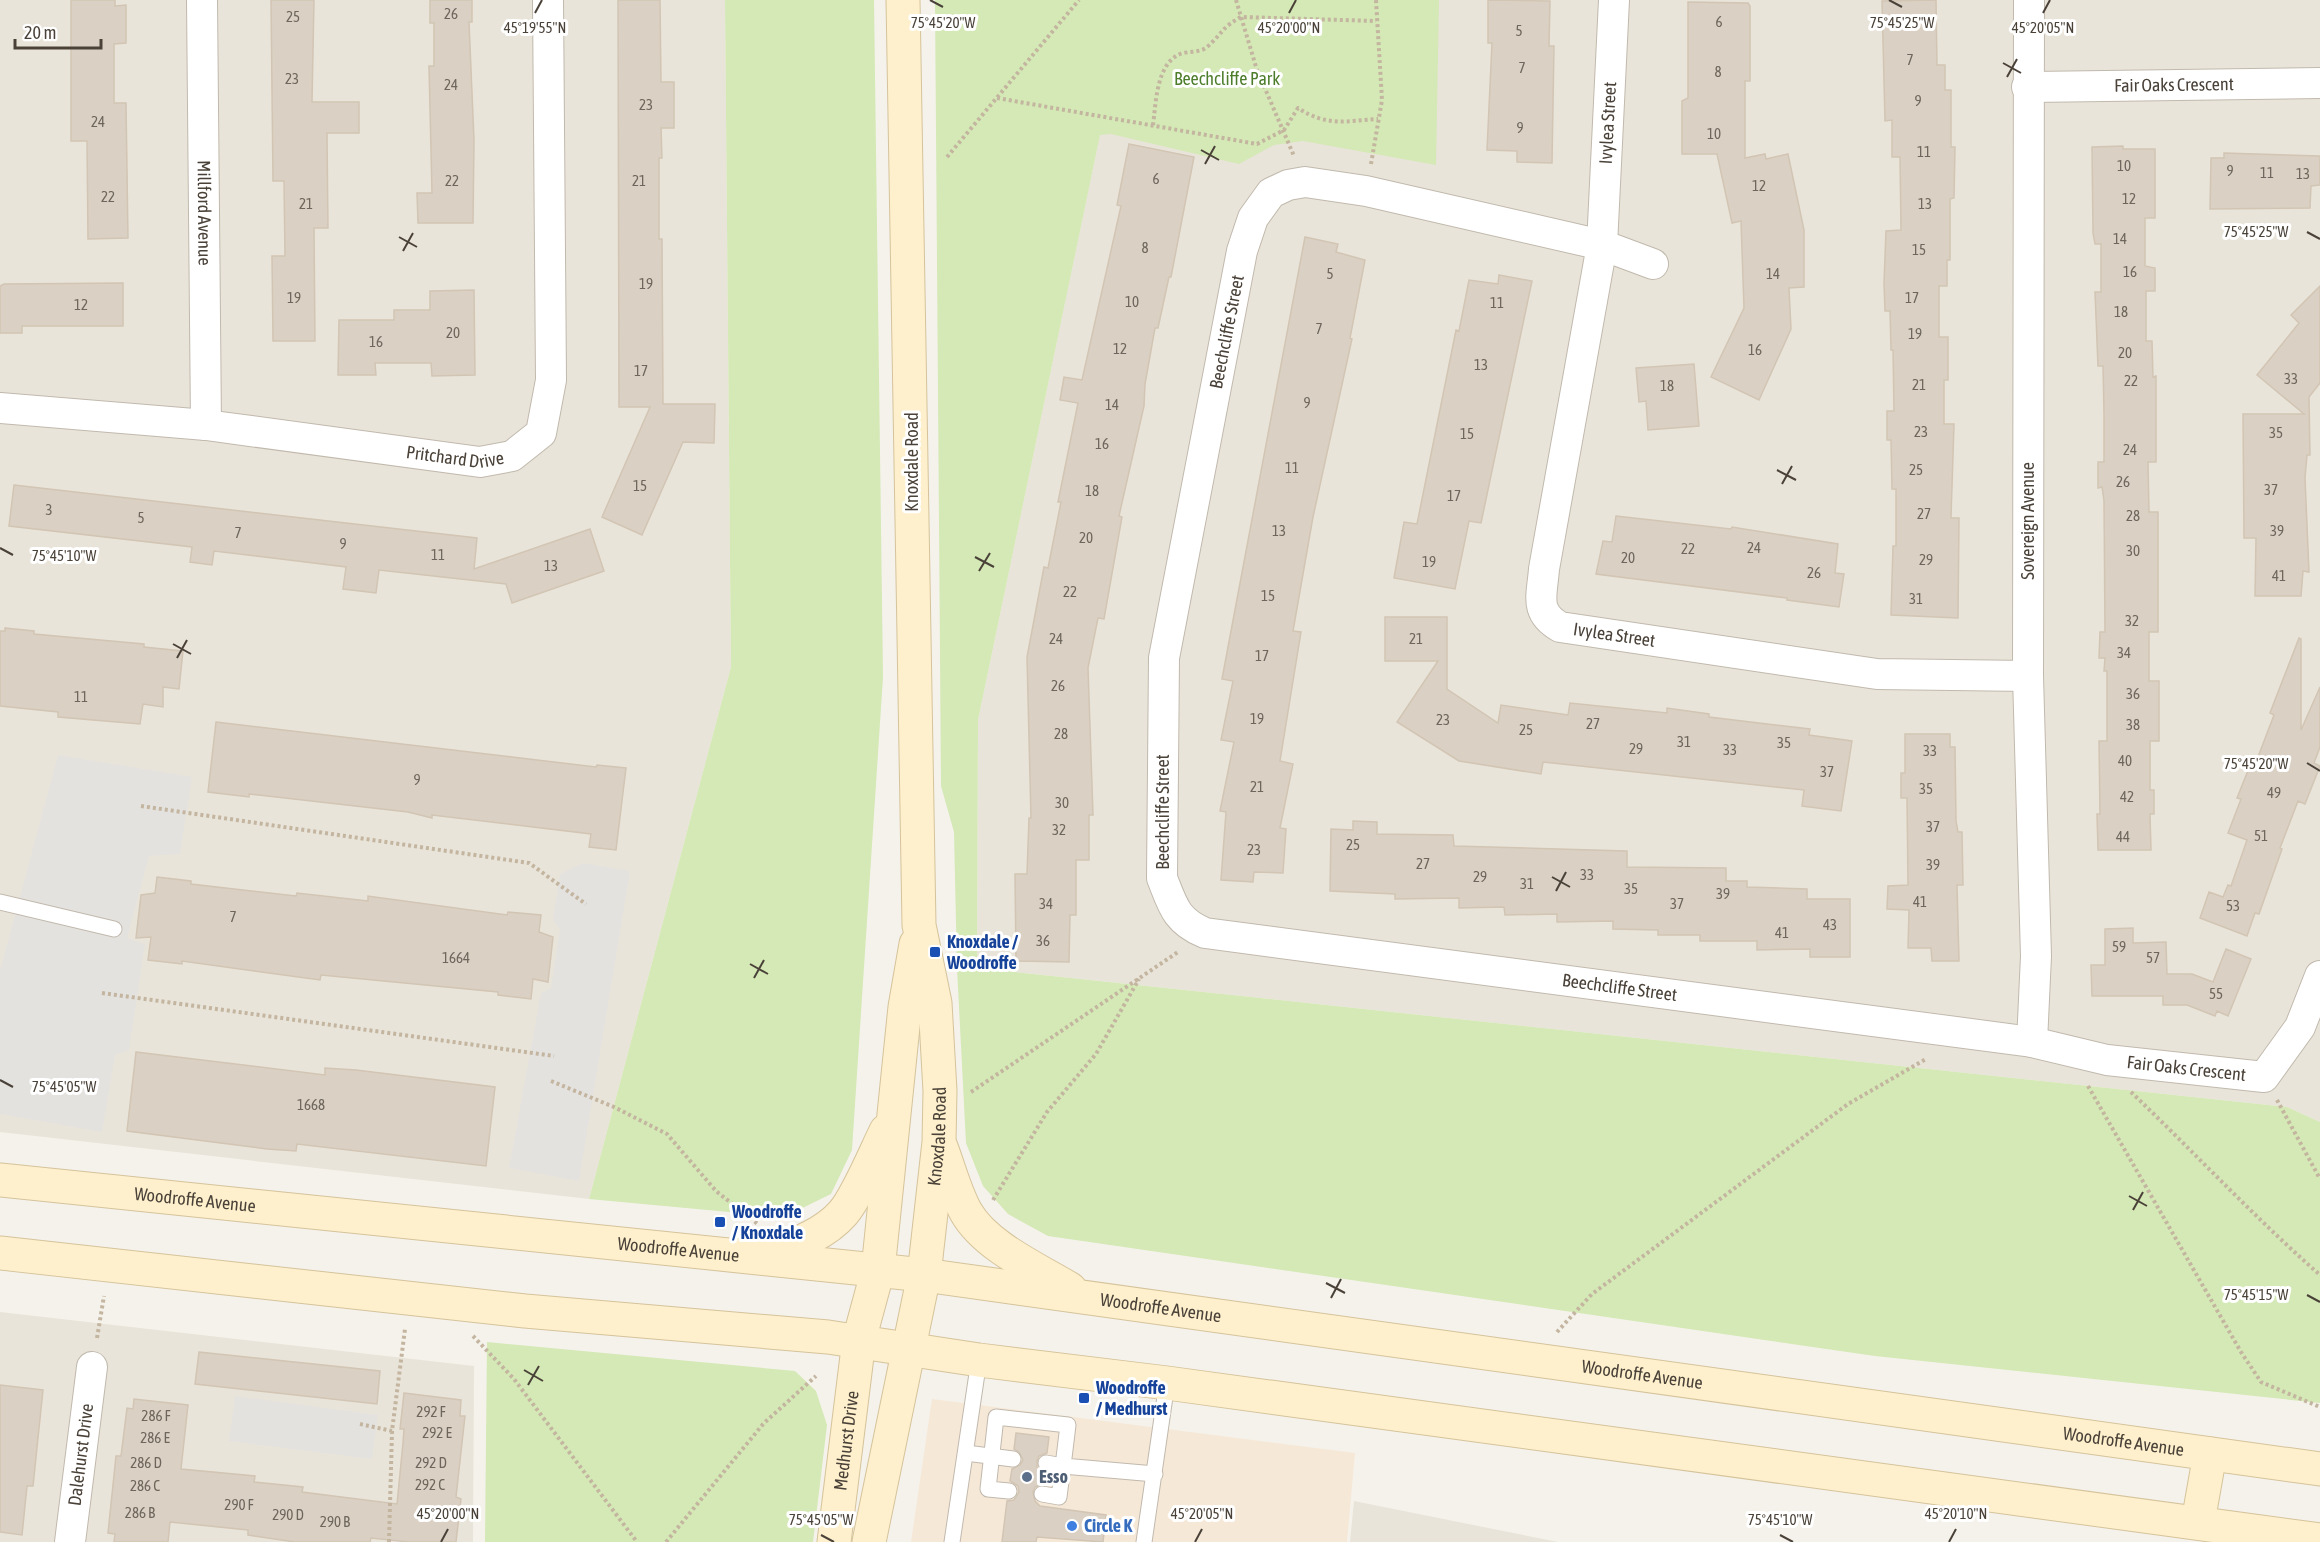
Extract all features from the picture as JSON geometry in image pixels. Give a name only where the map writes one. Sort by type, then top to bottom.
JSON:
[{"type":"main road","name":"Knoxdale Road","points":[[903,0],[920,925],[935,1003],[940,1091],[939,1143],[924,1275],[908,1347]]},
{"type":"main road","name":"Knoxdale Road","points":[[859,1340],[878,1270],[905,1007],[920,925]]},
{"type":"main road","points":[[759,1258],[795,1245],[823,1231],[844,1212],[896,1112]]},
{"type":"main road","points":[[939,1143],[966,1211],[975,1226],[987,1238],[1081,1296]]},
{"type":"main road","name":"Woodroffe Avenue","points":[[0,1180],[924,1275],[1531,1362],[2320,1469]]},
{"type":"main road","points":[[0,1253],[525,1311],[859,1340],[979,1360],[1167,1383],[2320,1540]]},
{"type":"main road","name":"Medhurst Drive","points":[[834,1542],[859,1340]]},
{"type":"main road","points":[[870,1542],[908,1347]]},
{"type":"main road","points":[[2198,1522],[2211,1454]]},
{"type":"street","name":"Millford Avenue","points":[[202,0],[206,425]]},
{"type":"street","name":"Pritchard Drive","points":[[0,408],[206,425],[480,462],[512,456],[541,433],[551,380],[548,0]]},
{"type":"street","name":"Ivylea Street","points":[[1614,0],[1602,245],[1544,569],[1541,607],[1547,619],[1560,627],[1877,674],[2028,676]]},
{"type":"street","name":"Sovereign Avenue","points":[[2029,0],[2027,87],[2028,676],[2036,956],[2032,1042]]},
{"type":"street","name":"Fair Oaks Crescent","points":[[2027,87],[2320,82]]},
{"type":"street","name":"Beechcliffe Street","points":[[1602,245],[1366,191],[1305,182],[1288,185],[1271,193],[1253,218],[1242,251],[1164,658],[1162,878],[1174,909],[1188,926],[1205,933],[2032,1042]]},
{"type":"street","points":[[1602,245],[1653,264]]},
{"type":"street","name":"Fair Oaks Crescent","points":[[2032,1042],[2107,1060],[2264,1077],[2301,1027],[2320,976]]},
{"type":"street","name":"Dalehurst Drive","points":[[70,1542],[92,1367]]},
{"type":"lane","points":[[0,902],[114,928]]},
{"type":"lane","points":[[952,1542],[979,1360]]},
{"type":"lane","points":[[1144,1542],[1167,1383]]},
{"type":"lane","points":[[1009,1491],[988,1489],[996,1417],[1068,1425],[1059,1497],[1042,1494]]},
{"type":"lane","points":[[966,1453],[1013,1459]]},
{"type":"lane","points":[[1046,1463],[1155,1474]]},
{"type":"path","points":[[947,157],[1079,0]]},
{"type":"path","points":[[1236,0],[1257,69],[1305,182]]},
{"type":"path","points":[[1366,191],[1382,100],[1376,0]]},
{"type":"path","points":[[1153,125],[1158,86],[1164,70],[1178,55],[1205,49],[1224,26],[1241,17],[1376,21]]},
{"type":"path","points":[[997,98],[1257,144],[1284,130],[1298,108],[1311,117],[1332,124],[1378,119]]},
{"type":"path","points":[[141,806],[529,862],[586,904]]},
{"type":"path","points":[[940,1091],[970,1093],[1205,933]]},
{"type":"path","points":[[988,1209],[1047,1112],[1096,1054],[1139,979]]},
{"type":"path","points":[[102,993],[554,1056]]},
{"type":"path","points":[[2068,1052],[2241,1352],[2261,1382],[2320,1407]]},
{"type":"path","points":[[1531,1362],[1592,1294],[1848,1104],[1928,1057]]},
{"type":"path","points":[[2107,1060],[2124,1086],[2203,1161],[2276,1236],[2320,1275]]},
{"type":"path","points":[[2264,1077],[2320,1179]]},
{"type":"path","points":[[551,1081],[614,1107],[667,1134],[716,1191],[759,1225]]},
{"type":"path","points":[[92,1367],[104,1295]]},
{"type":"path","points":[[389,1542],[392,1431],[406,1325]]},
{"type":"path","points":[[468,1332],[514,1379],[637,1542]]},
{"type":"path","points":[[666,1542],[764,1423],[816,1376]]},
{"type":"path","points":[[360,1424],[392,1431]]},
{"type":"shaded area","points":[[0,0],[725,0],[731,667],[589,1199],[0,1132]]},
{"type":"shaded area","points":[[1120,0],[2320,0],[2320,1122],[2287,1107],[977,968],[978,720],[1100,134]]},
{"type":"shaded area","points":[[58,755],[192,777],[180,854],[149,856],[127,938],[145,944],[129,1050],[115,1055],[102,1132],[0,1114],[0,971]]},
{"type":"shaded area","points":[[583,863],[630,871],[579,1181],[509,1168],[541,993],[551,988],[560,929],[553,920],[560,874]]},
{"type":"shaded area","points":[[0,1312],[474,1366],[473,1542],[0,1542]]},
{"type":"shaded area","points":[[235,1396],[378,1415],[372,1459],[229,1441]]},
{"type":"shaded area","points":[[932,1399],[1355,1453],[1347,1542],[911,1542]]},
{"type":"shaded area","points":[[1354,1501],[1558,1542],[1350,1542]]},
{"type":"green space","points":[[725,0],[874,0],[883,677],[852,1150],[831,1194],[784,1217],[589,1199],[731,667]]},
{"type":"green space","name":"Beechcliffe Park","points":[[935,0],[1439,0],[1436,165],[1303,141],[1274,145],[1239,164],[1111,134],[1100,135],[978,720],[977,968],[2287,1107],[2320,1122],[2320,1403],[1875,1356],[1048,1236],[1008,1214],[983,1186],[966,1143],[957,968],[954,832],[941,786]]},
{"type":"green space","points":[[487,1342],[795,1371],[816,1391],[827,1425],[813,1542],[485,1542]]},
{"type":"building","points":[[71,0],[115,0],[115,6],[126,5],[126,43],[114,44],[114,103],[126,103],[128,238],[88,239],[87,141],[71,141]]},
{"type":"building","points":[[271,0],[314,0],[312,102],[359,102],[359,133],[327,133],[328,228],[314,228],[315,341],[273,341],[272,256],[285,256],[284,181],[273,181]]},
{"type":"building","points":[[430,0],[472,0],[472,22],[469,22],[474,140],[473,223],[418,223],[417,193],[432,193],[429,66],[434,66],[434,23],[430,23]]},
{"type":"building","points":[[618,0],[660,0],[661,82],[674,82],[674,128],[661,128],[662,158],[659,158],[663,404],[715,404],[714,443],[683,442],[642,535],[602,517],[650,407],[619,407]]},
{"type":"building","points":[[1488,0],[1550,1],[1549,46],[1554,46],[1552,163],[1517,162],[1517,151],[1487,150],[1492,43],[1488,43]]},
{"type":"building","points":[[1936,0],[1937,65],[1945,65],[1945,90],[1951,90],[1951,147],[1955,147],[1954,198],[1950,199],[1950,260],[1947,260],[1947,286],[1939,286],[1939,337],[1948,337],[1948,380],[1944,380],[1944,424],[1954,424],[1951,518],[1959,518],[1958,618],[1891,615],[1893,546],[1896,546],[1896,489],[1892,489],[1891,440],[1887,440],[1887,411],[1894,411],[1893,350],[1891,350],[1890,311],[1885,311],[1884,283],[1886,231],[1901,230],[1900,157],[1892,157],[1892,120],[1885,121],[1882,1]]},
{"type":"building","points":[[1688,2],[1748,3],[1750,6],[1750,81],[1745,81],[1745,158],[1765,154],[1766,159],[1788,154],[1804,230],[1804,287],[1789,288],[1791,329],[1759,400],[1711,377],[1744,308],[1741,221],[1732,223],[1717,154],[1682,154],[1682,101],[1688,98]]},
{"type":"building","points":[[1129,144],[1194,157],[1171,277],[1169,277],[1158,328],[1155,328],[1145,384],[1144,406],[1119,516],[1122,517],[1104,619],[1098,618],[1088,668],[1093,815],[1089,815],[1089,860],[1076,860],[1076,915],[1070,915],[1069,962],[1016,961],[1015,874],[1027,874],[1029,818],[1031,818],[1027,657],[1044,567],[1048,568],[1061,502],[1058,502],[1078,403],[1060,400],[1064,377],[1082,380],[1121,206],[1117,205]]},
{"type":"building","points":[[2123,146],[2123,149],[2155,149],[2155,218],[2145,218],[2145,266],[2155,268],[2155,291],[2146,291],[2146,341],[2152,341],[2153,377],[2156,376],[2156,462],[2148,462],[2149,512],[2158,512],[2158,632],[2149,632],[2149,681],[2159,681],[2159,741],[2150,741],[2150,790],[2154,790],[2154,814],[2150,814],[2151,850],[2098,850],[2099,741],[2107,741],[2107,671],[2104,671],[2105,658],[2099,658],[2100,632],[2105,632],[2104,501],[2102,487],[2098,488],[2098,462],[2104,462],[2104,413],[2103,366],[2098,366],[2095,292],[2101,292],[2101,244],[2095,244],[2093,233],[2092,147]]},
{"type":"building","points":[[2224,153],[2320,156],[2320,185],[2311,186],[2310,208],[2210,209],[2211,158],[2224,158]]},
{"type":"building","points":[[1305,237],[1338,244],[1336,252],[1365,260],[1350,338],[1352,339],[1313,517],[1293,631],[1301,632],[1280,761],[1293,764],[1280,828],[1286,829],[1283,873],[1254,872],[1253,882],[1221,880],[1226,812],[1220,811],[1234,742],[1221,740],[1233,681],[1222,679]]},
{"type":"building","points":[[1499,275],[1532,281],[1481,523],[1469,521],[1455,589],[1394,578],[1404,522],[1417,524],[1456,330],[1459,331],[1469,280],[1498,284]]},
{"type":"building","points":[[123,283],[123,326],[22,326],[22,333],[0,333],[0,286],[4,284]]},
{"type":"building","points":[[2320,286],[2320,383],[2309,397],[2310,455],[2307,455],[2305,478],[2309,572],[2303,571],[2301,596],[2255,596],[2256,538],[2244,538],[2243,414],[2304,414],[2257,375],[2299,323],[2291,315]]},
{"type":"building","points":[[474,290],[475,375],[432,376],[431,363],[375,363],[376,375],[338,375],[339,320],[394,320],[394,310],[430,310],[430,291]]},
{"type":"building","points":[[1694,364],[1699,426],[1648,430],[1646,401],[1639,402],[1636,368]]},
{"type":"building","points":[[14,485],[477,538],[474,569],[590,529],[604,571],[512,603],[506,584],[379,570],[376,593],[343,589],[346,567],[214,551],[212,565],[190,562],[192,547],[9,526]]},
{"type":"building","points":[[1616,516],[1731,529],[1732,527],[1838,544],[1835,573],[1844,574],[1839,607],[1787,600],[1787,598],[1596,574],[1603,541],[1612,542]]},
{"type":"building","points":[[1385,617],[1447,617],[1447,689],[1498,723],[1501,705],[1568,715],[1570,703],[1667,713],[1667,708],[1709,714],[1709,717],[1810,729],[1809,735],[1852,741],[1841,811],[1802,806],[1804,790],[1543,762],[1541,774],[1459,761],[1397,722],[1438,661],[1385,661]]},
{"type":"building","points":[[5,628],[34,631],[34,634],[144,644],[144,647],[183,651],[179,689],[163,687],[163,707],[143,704],[140,724],[58,717],[58,712],[0,706],[0,631],[5,631]]},
{"type":"building","points":[[2299,638],[2301,639],[2301,730],[2320,687],[2320,747],[2314,763],[2320,766],[2305,804],[2298,801],[2259,914],[2255,913],[2247,936],[2200,918],[2209,892],[2223,897],[2228,885],[2231,886],[2247,840],[2228,833],[2241,799],[2237,798],[2249,768],[2253,770],[2274,715],[2270,713]]},
{"type":"building","points":[[216,722],[596,767],[597,765],[626,768],[616,850],[589,847],[591,834],[432,815],[432,818],[408,812],[249,794],[249,797],[208,792]]},
{"type":"building","points":[[1905,734],[1950,734],[1950,747],[1955,747],[1956,821],[1958,832],[1962,832],[1963,885],[1957,885],[1959,961],[1932,961],[1931,948],[1908,948],[1909,910],[1887,909],[1888,886],[1908,885],[1907,798],[1901,798],[1901,773],[1905,773]]},
{"type":"building","points":[[1353,821],[1377,822],[1377,834],[1453,835],[1454,846],[1627,851],[1627,867],[1726,868],[1726,881],[1747,881],[1747,887],[1807,889],[1807,899],[1850,899],[1850,957],[1810,957],[1810,949],[1757,950],[1757,941],[1700,941],[1700,935],[1658,935],[1658,930],[1613,929],[1613,921],[1557,922],[1557,914],[1505,915],[1504,907],[1459,908],[1459,898],[1395,899],[1395,894],[1330,891],[1331,829],[1353,830]]},
{"type":"building","points":[[157,877],[191,881],[191,884],[296,896],[297,893],[368,901],[368,896],[507,915],[508,912],[541,915],[539,932],[553,937],[548,982],[533,979],[531,999],[498,995],[498,992],[321,975],[320,980],[182,961],[182,964],[148,960],[151,937],[136,938],[141,895],[155,893]]},
{"type":"building","points":[[2133,928],[2133,943],[2166,942],[2167,974],[2192,974],[2213,982],[2226,949],[2251,959],[2228,1016],[2217,1011],[2215,1016],[2187,1005],[2163,1005],[2163,996],[2092,996],[2091,965],[2105,965],[2105,929]]},
{"type":"building","points":[[136,1052],[325,1075],[325,1068],[356,1070],[495,1087],[486,1166],[297,1144],[296,1151],[267,1149],[127,1131]]},
{"type":"building","points":[[199,1352],[380,1371],[377,1404],[195,1384]]},
{"type":"building","points":[[0,1385],[43,1390],[33,1486],[27,1486],[22,1535],[0,1532]]},
{"type":"building","points":[[404,1393],[461,1400],[460,1416],[465,1416],[456,1497],[461,1499],[456,1542],[409,1542],[371,1538],[370,1542],[295,1542],[248,1535],[248,1530],[170,1522],[168,1542],[114,1542],[115,1534],[108,1533],[116,1456],[121,1456],[127,1408],[133,1409],[134,1399],[188,1405],[181,1469],[255,1476],[254,1482],[303,1487],[302,1492],[397,1504],[404,1429],[400,1429]]},
{"type":"building","name":"Esso","points":[[1016,1433],[1049,1437],[1047,1453],[1039,1456],[1037,1461],[1037,1467],[1045,1473],[1043,1484],[1035,1487],[1033,1492],[1035,1501],[1040,1506],[1106,1515],[1103,1542],[1037,1537],[1036,1542],[1002,1542],[1007,1501],[1014,1500],[1019,1492],[1018,1486],[1010,1481],[1012,1469],[1020,1465],[1023,1460],[1019,1452],[1014,1449]]},
{"type":"place","name":"Knoxdale / Woodroffe","points":[[935,952]]},
{"type":"place","name":"Woodroffe / Knoxdale","points":[[720,1222]]},
{"type":"place","name":"Woodroffe / Medhurst","points":[[1084,1398]]},
{"type":"place","name":"Esso","points":[[1027,1477]]},
{"type":"place","name":"Circle K","points":[[1072,1526]]}]
